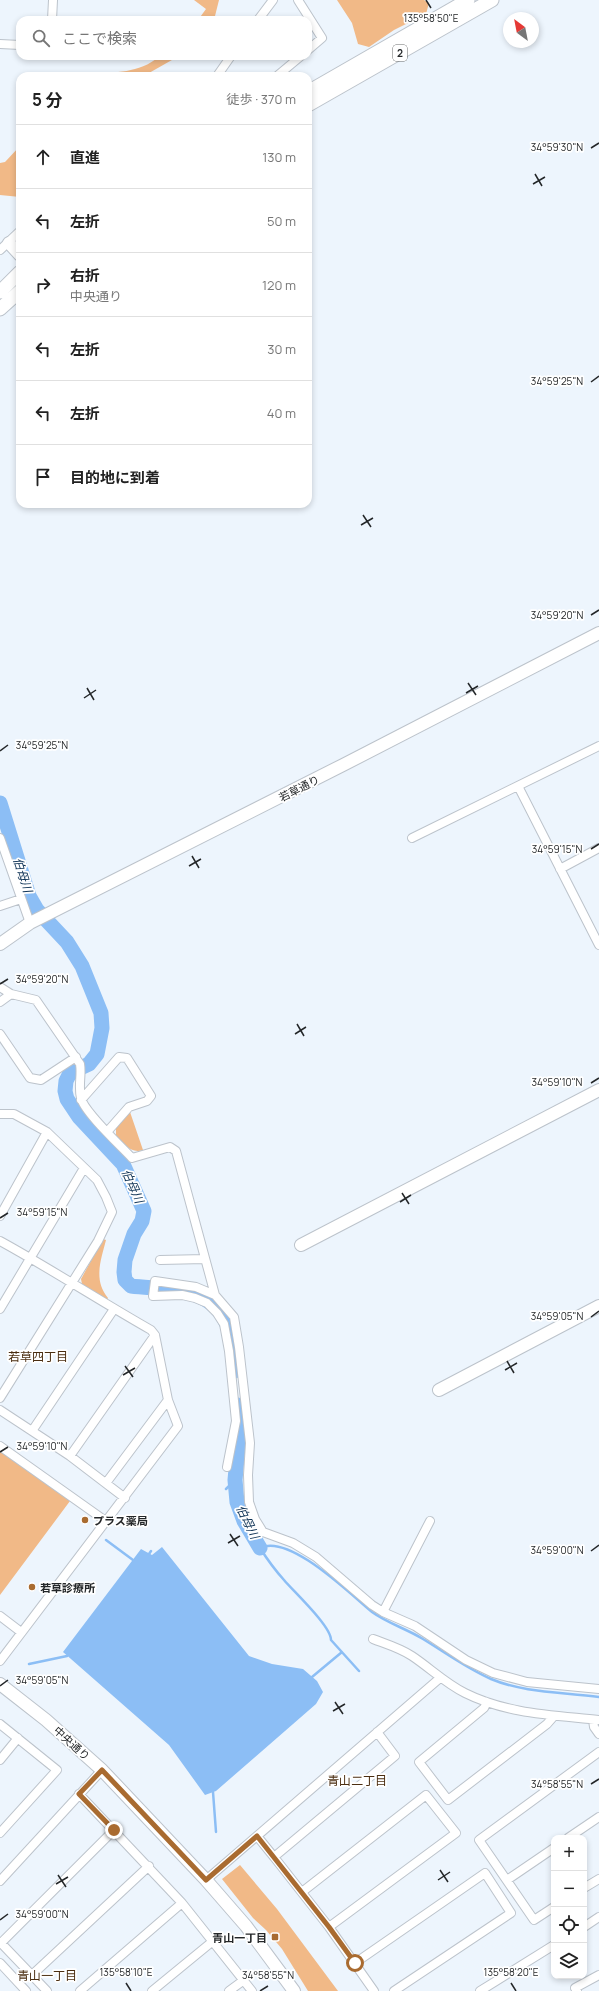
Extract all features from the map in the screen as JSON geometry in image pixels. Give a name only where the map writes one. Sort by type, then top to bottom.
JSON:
[{"type":"main road","name":"2","points":[[312,90],[468,0]]},
{"type":"main road","name":"2","points":[[312,102],[492,0]]},
{"type":"main road","points":[[0,292],[16,276]]},
{"type":"main road","points":[[0,309],[16,295]]},
{"type":"street","points":[[52,16],[53,0]]},
{"type":"street","points":[[261,16],[272,0]]},
{"type":"street","points":[[298,0],[308,16]]},
{"type":"street","points":[[312,22],[322,38],[312,47]]},
{"type":"street","points":[[0,44],[16,45]]},
{"type":"street","points":[[220,72],[228,60]]},
{"type":"street","points":[[282,72],[296,60]]},
{"type":"street","points":[[16,235],[4,246],[16,253]]},
{"type":"street","name":"若草通り","points":[[0,944],[39,919],[342,766],[599,633]]},
{"type":"street","points":[[412,838],[599,746]]},
{"type":"street","points":[[518,786],[599,945]]},
{"type":"street","points":[[0,838],[3,859],[21,899],[39,919]]},
{"type":"street","points":[[560,869],[599,848]]},
{"type":"street","points":[[0,906],[21,899]]},
{"type":"street","points":[[0,987],[11,994],[36,1000],[78,1060],[82,1072],[80,1088],[81,1100],[107,1132],[132,1158],[170,1147],[176,1151],[215,1295],[234,1317],[250,1442],[248,1475],[249,1502],[255,1519],[263,1532],[292,1543],[316,1557],[359,1595],[383,1612],[415,1626],[466,1660],[493,1673],[527,1682],[599,1689]]},
{"type":"street","points":[[0,1002],[11,994]]},
{"type":"street","points":[[0,1034],[30,1078],[41,1080],[78,1060]]},
{"type":"street","points":[[81,1100],[119,1057],[126,1058],[151,1096],[147,1101],[129,1107],[107,1132]]},
{"type":"street","points":[[301,1245],[599,1090]]},
{"type":"street","points":[[0,1398],[98,1242],[112,1212],[97,1180],[47,1132],[14,1114],[1,1116]]},
{"type":"street","points":[[0,1216],[47,1132]]},
{"type":"street","points":[[0,1309],[84,1168]]},
{"type":"street","points":[[0,1241],[73,1282],[114,1309],[151,1330],[155,1335],[168,1400],[178,1426],[107,1522],[0,1661]]},
{"type":"street","points":[[160,1260],[205,1259]]},
{"type":"street","points":[[215,1295],[196,1287],[155,1281],[153,1296],[182,1295],[207,1303],[217,1313],[224,1324],[229,1351],[236,1421],[227,1467]]},
{"type":"street","points":[[439,1390],[599,1306]]},
{"type":"street","points":[[32,1430],[114,1309]]},
{"type":"street","points":[[70,1456],[155,1335]]},
{"type":"street","points":[[106,1483],[168,1400]]},
{"type":"street","points":[[0,1410],[70,1456],[125,1498]]},
{"type":"street","points":[[0,1446],[107,1522]]},
{"type":"street","points":[[383,1612],[430,1521]]},
{"type":"street","points":[[0,1616],[21,1632]]},
{"type":"street","points":[[373,1638],[411,1655],[440,1678],[487,1702],[527,1712],[596,1720],[594,1727],[599,1734]]},
{"type":"street","points":[[206,1880],[440,1678]]},
{"type":"street","name":"中央通り","points":[[0,1684],[46,1720],[102,1770],[206,1880],[246,1926],[294,1991]]},
{"type":"street","points":[[487,1702],[484,1708],[419,1762],[448,1800],[547,1724],[554,1716]]},
{"type":"street","points":[[0,1724],[57,1770],[0,1833]]},
{"type":"street","points":[[274,1857],[395,1756],[377,1732]]},
{"type":"street","points":[[0,1760],[18,1738]]},
{"type":"street","points":[[551,1909],[534,1920],[479,1840],[599,1752]]},
{"type":"street","points":[[0,1881],[102,1770]]},
{"type":"street","points":[[79,1794],[149,1866],[182,1903],[252,1991]]},
{"type":"street","points":[[302,1892],[426,1795],[456,1833],[329,1927]]},
{"type":"street","points":[[572,1835],[599,1817]]},
{"type":"street","points":[[47,1991],[1,1943],[114,1830]]},
{"type":"street","points":[[257,1836],[329,1927],[374,1991]]},
{"type":"street","points":[[507,1880],[551,1850]]},
{"type":"street","points":[[32,1975],[149,1866]]},
{"type":"street","points":[[355,1963],[486,1873],[511,1913],[394,1991]]},
{"type":"street","points":[[587,1886],[599,1878]]},
{"type":"street","points":[[80,1991],[182,1903]]},
{"type":"street","points":[[587,1925],[599,1918]]},
{"type":"street","points":[[152,1991],[213,1941]]},
{"type":"street","points":[[480,1991],[551,1947]]},
{"type":"street","points":[[0,1963],[26,1991]]},
{"type":"street","points":[[577,1991],[575,1988],[599,1975]]},
{"type":"street","points":[[230,1991],[244,1980]]},
{"type":"shaded area","points":[[194,0],[219,0],[215,16],[201,16],[206,9]]},
{"type":"shaded area","points":[[337,0],[424,0],[429,3],[426,14],[394,30],[369,47],[358,44],[352,23]]},
{"type":"shaded area","points":[[154,60],[172,60],[151,72],[118,72],[135,69]]},
{"type":"shaded area","points":[[16,150],[16,197],[0,195],[0,163],[5,162]]},
{"type":"shaded area","points":[[130,1112],[143,1150],[135,1151],[131,1149],[116,1136],[116,1128]]},
{"type":"shaded area","points":[[103,1239],[106,1240],[100,1262],[99,1277],[103,1291],[108,1298],[107,1300],[82,1284],[81,1279]]},
{"type":"shaded area","points":[[0,1451],[70,1501],[0,1595]]},
{"type":"shaded area","points":[[240,1865],[277,1909],[338,1991],[308,1991],[282,1949],[266,1930],[253,1918],[222,1879]]},
{"type":"water","points":[[162,1547],[249,1656],[272,1664],[303,1669],[317,1681],[323,1692],[316,1704],[216,1791],[205,1795],[169,1745],[63,1652],[141,1549],[152,1555]]},
{"type":"waterway","name":"伯母川","points":[[0,803],[29,896],[37,910],[67,942],[82,966],[101,1013],[102,1028],[97,1054],[89,1064],[69,1075],[66,1081],[65,1091],[67,1099],[79,1117],[123,1164],[144,1211],[142,1221],[134,1234],[125,1260],[125,1280],[131,1286],[192,1294],[205,1299],[216,1308],[225,1320],[231,1337],[235,1371]]},
{"type":"waterway","name":"伯母川","points":[[238,1405],[240,1426],[235,1480],[237,1502],[244,1521],[260,1548]]},
{"type":"waterway","points":[[226,1489],[235,1480]]},
{"type":"waterway","points":[[106,1540],[133,1560]]},
{"type":"waterway","points":[[359,1671],[331,1640],[325,1626],[319,1618],[281,1576],[260,1548],[272,1546],[287,1549],[302,1557],[335,1580],[378,1616],[417,1635],[465,1665],[491,1679],[504,1684],[530,1690],[599,1697]]},
{"type":"waterway","points":[[312,1677],[342,1652]]},
{"type":"waterway","points":[[29,1664],[67,1656]]},
{"type":"waterway","points":[[213,1792],[216,1832]]},
{"type":"place","name":"プラス薬局","points":[[85,1520]]},
{"type":"place","name":"若草診療所","points":[[32,1587]]},
{"type":"place","name":"青山一丁目","points":[[275,1937]]},
{"type":"district","name":"若草四丁目","points":[[38,1356]]},
{"type":"district","name":"青山二丁目","points":[[357,1780]]},
{"type":"district","name":"青山一丁目","points":[[47,1975]]},
{"type":"route","points":[[114,1830],[79,1794],[102,1770],[206,1880],[257,1836],[329,1927],[355,1963]]}]
